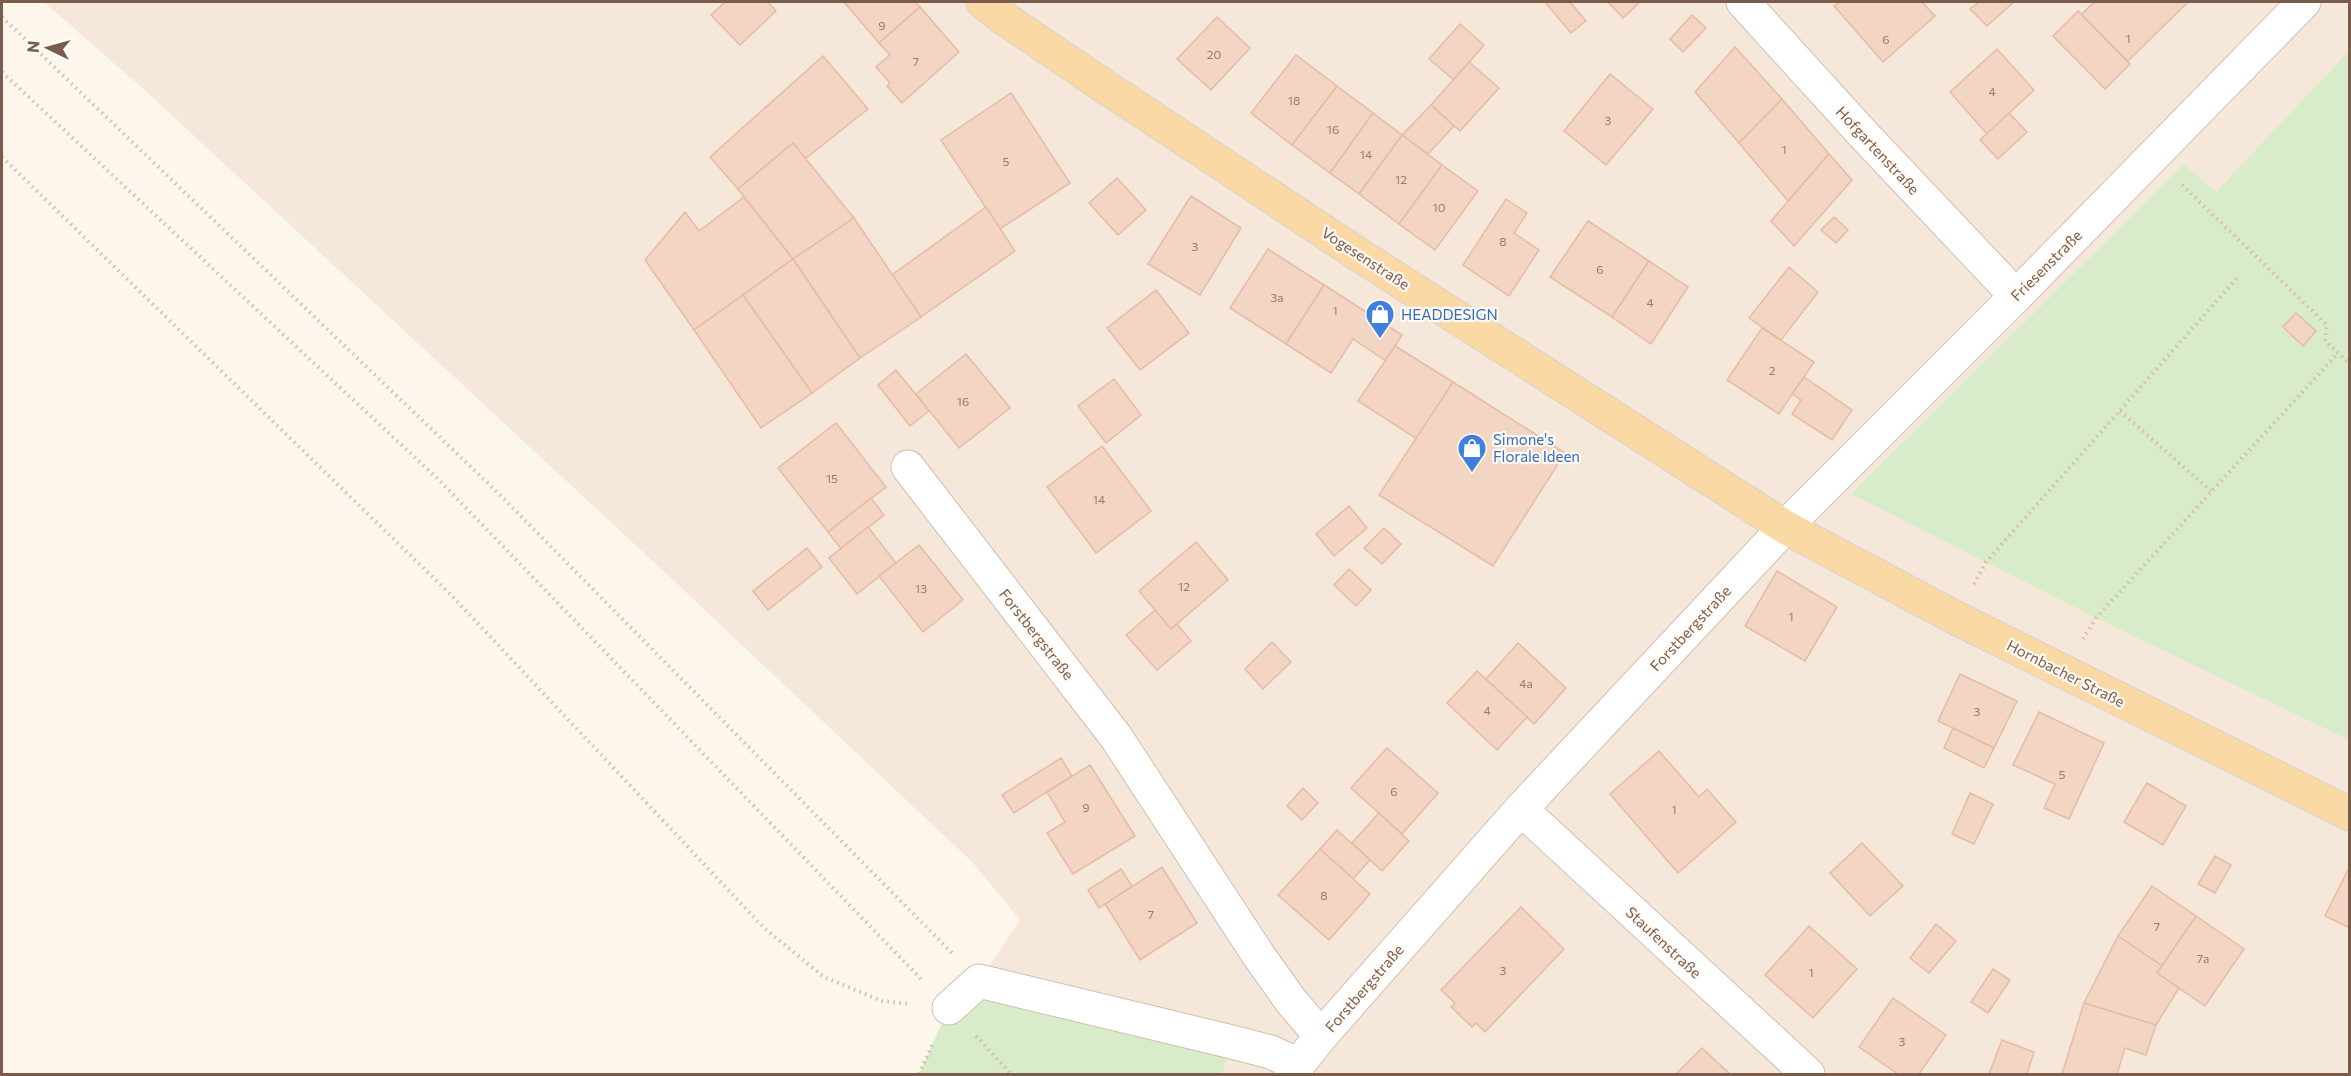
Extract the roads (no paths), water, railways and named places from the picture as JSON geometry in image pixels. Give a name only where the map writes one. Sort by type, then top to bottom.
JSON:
[{"type":"main road","name":"Vogesenstraße","points":[[983,2],[1098,82],[1347,246],[1785,527]]},
{"type":"main road","name":"Hornbacher Straße","points":[[1785,527],[1956,618],[2349,814]]},
{"type":"street","name":"Hofgartenstraße","points":[[1743,2],[1863,134],[2016,296]]},
{"type":"street","name":"Friesenstraße","points":[[1785,527],[2016,296],[2304,2]]},
{"type":"street","name":"Forstbergstraße","points":[[908,466],[1116,737],[1259,956],[1291,1001],[1321,1036],[1521,808],[1785,527]]},
{"type":"street","name":"Staufenstraße","points":[[1521,808],[1808,1074]]},
{"type":"street","points":[[949,1008],[979,981],[1271,1052],[1295,1070],[1321,1036]]},
{"type":"place","name":"HEADDESIGN","points":[[1380,340]]},
{"type":"place","name":"Simone's Florale Ideen","points":[[1472,474]]}]
